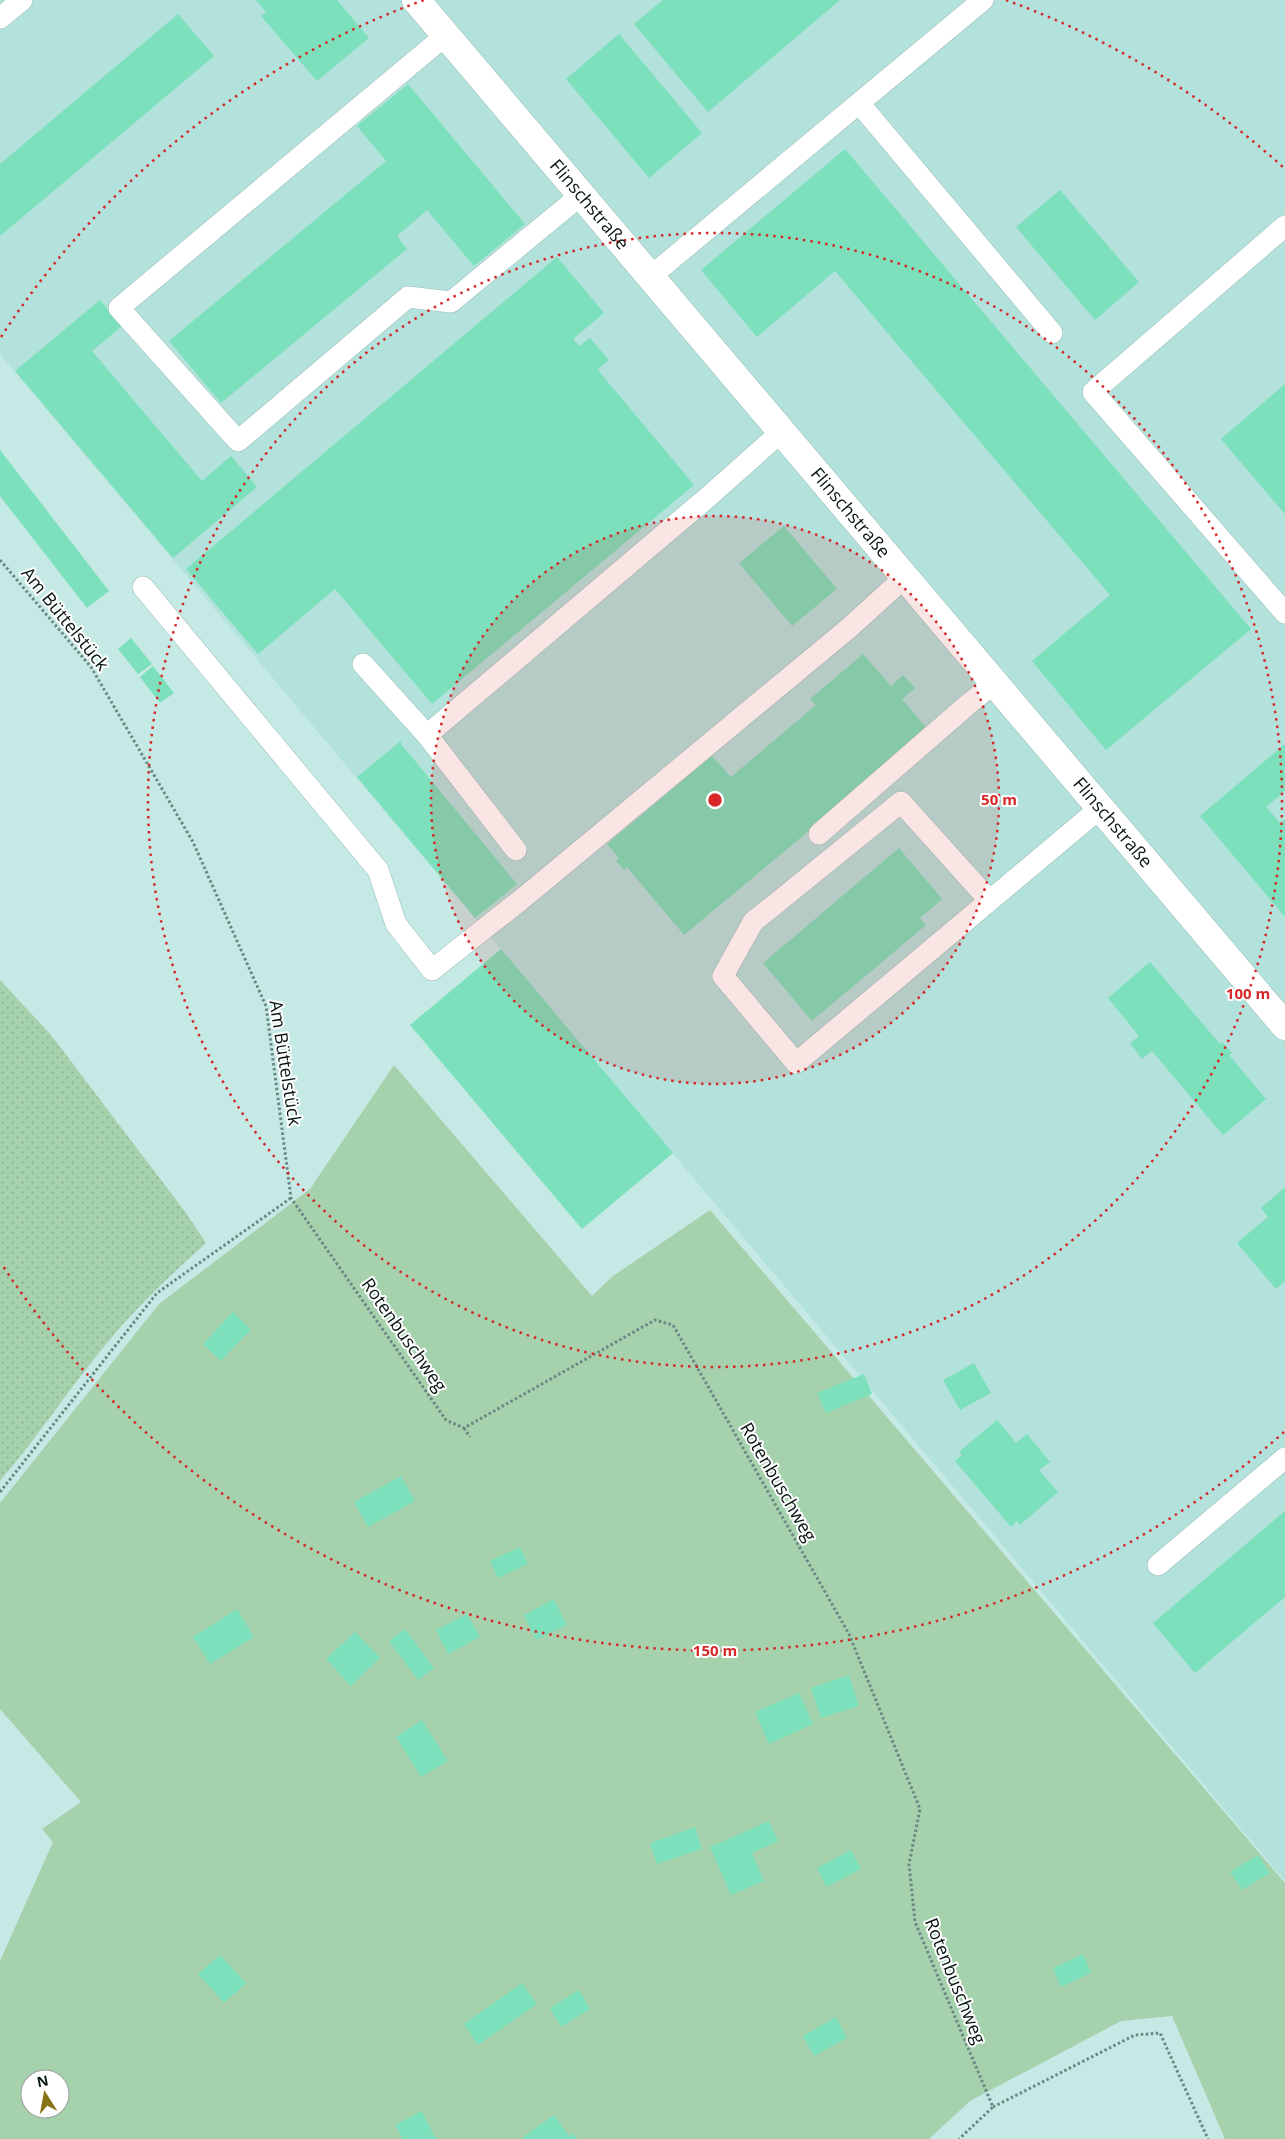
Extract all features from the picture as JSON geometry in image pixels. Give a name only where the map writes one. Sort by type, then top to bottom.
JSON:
[{"type":"street","name":"Flinschstraße","points":[[416,0],[1099,809],[1285,1026]]},
{"type":"lane","points":[[0,18],[22,0]]},
{"type":"lane","points":[[650,277],[983,0]]},
{"type":"lane","points":[[446,35],[119,308],[238,441],[408,297],[451,302],[582,195]]},
{"type":"lane","points":[[859,103],[1052,333]]},
{"type":"lane","points":[[1285,226],[1093,392],[1285,613]]},
{"type":"lane","points":[[427,734],[708,497],[780,432]]},
{"type":"lane","points":[[143,587],[378,870],[396,924],[432,970],[529,893],[849,628],[904,578]]},
{"type":"lane","points":[[363,664],[427,734],[516,850]]},
{"type":"lane","points":[[819,834],[965,706],[994,684]]},
{"type":"lane","points":[[989,900],[901,802],[753,922],[723,976],[796,1063],[1099,809]]},
{"type":"lane","points":[[1158,1565],[1285,1458]]},
{"type":"path","name":"Am Büttelstück","points":[[0,560],[91,667],[193,842],[266,1006],[291,1198]]},
{"type":"path","name":"Rotenbuschweg","points":[[291,1198],[446,1420],[464,1428],[655,1320],[673,1325],[853,1644],[920,1809],[908,1864],[915,1922],[993,2107]]},
{"type":"path","points":[[0,1492],[156,1293],[291,1198]]},
{"type":"path","points":[[464,1428],[470,1437]]},
{"type":"path","points":[[959,2139],[993,2107],[1134,2035],[1160,2033],[1208,2139]]},
{"type":"shaded area","points":[[0,0],[1285,0],[1285,1881],[0,354]]},
{"type":"shaded area","points":[[0,980],[51,1035],[186,1213],[206,1243],[152,1294],[114,1335],[0,1481]]},
{"type":"shaded area","points":[[394,1065],[592,1296],[613,1276],[710,1210],[1285,1883],[1285,2139],[1225,2139],[1172,2016],[1121,2021],[970,2101],[929,2139],[0,2139],[0,1961],[53,1842],[42,1829],[81,1802],[0,1709],[0,1503],[159,1304],[310,1189]]},
{"type":"building","points":[[256,0],[337,0],[369,38],[317,81],[261,16],[266,12]]},
{"type":"building","points":[[663,0],[840,0],[708,112],[634,24]]},
{"type":"building","points":[[178,14],[214,56],[0,236],[0,164]]},
{"type":"building","points":[[619,34],[702,133],[649,178],[566,79]]},
{"type":"building","points":[[408,84],[525,224],[474,266],[427,210],[397,236],[407,249],[221,403],[169,341],[386,161],[357,126]]},
{"type":"building","points":[[845,149],[1251,629],[1106,750],[1032,661],[1110,595],[835,271],[757,337],[701,270]]},
{"type":"building","points":[[1060,190],[1139,282],[1095,320],[1016,227]]},
{"type":"building","points":[[557,257],[604,313],[573,339],[579,346],[590,338],[609,360],[598,369],[602,375],[694,485],[432,704],[335,589],[258,654],[186,569]]},
{"type":"building","points":[[100,300],[122,326],[92,351],[202,481],[231,456],[257,487],[173,558],[15,371]]},
{"type":"building","points":[[1285,384],[1285,514],[1221,439]]},
{"type":"building","points":[[0,450],[109,591],[87,608],[0,496]]},
{"type":"building","points":[[784,526],[837,589],[792,626],[739,563]]},
{"type":"building","points":[[131,638],[152,664],[138,674],[118,649]]},
{"type":"building","points":[[863,654],[891,686],[903,675],[915,688],[902,699],[929,731],[684,935],[627,867],[624,870],[616,861],[619,858],[607,844],[712,756],[731,777],[816,705],[810,699]]},
{"type":"building","points":[[153,666],[174,693],[160,703],[140,677]]},
{"type":"building","points":[[401,741],[401,744],[517,884],[475,918],[357,777]]},
{"type":"building","points":[[1285,744],[1285,791],[1266,807],[1280,823],[1285,819],[1285,917],[1200,816]]},
{"type":"building","points":[[899,848],[942,899],[920,918],[926,925],[812,1021],[763,963]]},
{"type":"building","points":[[501,949],[673,1153],[582,1229],[410,1025]]},
{"type":"building","points":[[1150,962],[1220,1044],[1222,1042],[1232,1053],[1229,1055],[1266,1099],[1223,1135],[1152,1051],[1142,1059],[1130,1043],[1139,1036],[1108,998]]},
{"type":"building","points":[[1285,1187],[1285,1281],[1276,1289],[1237,1243],[1268,1217],[1261,1208]]},
{"type":"building","points":[[233,1312],[251,1329],[221,1361],[203,1344]]},
{"type":"building","points":[[974,1363],[991,1393],[960,1410],[943,1380]]},
{"type":"building","points":[[864,1374],[872,1394],[826,1413],[817,1393]]},
{"type":"building","points":[[997,1420],[1016,1443],[1027,1434],[1050,1462],[1039,1470],[1058,1492],[1020,1525],[1017,1521],[1011,1527],[955,1461],[962,1455],[959,1452]]},
{"type":"building","points":[[401,1476],[415,1501],[368,1527],[354,1502]]},
{"type":"building","points":[[1285,1511],[1285,1597],[1195,1673],[1153,1623]]},
{"type":"building","points":[[520,1547],[528,1564],[498,1578],[490,1561]]},
{"type":"building","points":[[554,1599],[567,1625],[536,1640],[524,1615]]},
{"type":"building","points":[[237,1609],[254,1637],[210,1664],[193,1637]]},
{"type":"building","points":[[467,1614],[480,1637],[448,1654],[436,1630]]},
{"type":"building","points":[[405,1629],[434,1668],[418,1680],[389,1641]]},
{"type":"building","points":[[355,1632],[380,1658],[351,1686],[326,1659]]},
{"type":"building","points":[[849,1675],[859,1706],[821,1718],[811,1688]]},
{"type":"building","points":[[799,1693],[813,1724],[769,1744],[755,1712]]},
{"type":"building","points":[[422,1720],[448,1761],[421,1777],[396,1737]]},
{"type":"building","points":[[769,1821],[778,1841],[752,1853],[764,1881],[731,1895],[710,1847]]},
{"type":"building","points":[[695,1827],[702,1849],[657,1864],[650,1843]]},
{"type":"building","points":[[851,1850],[861,1869],[826,1887],[817,1868]]},
{"type":"building","points":[[1258,1855],[1270,1873],[1242,1890],[1230,1872]]},
{"type":"building","points":[[1083,1954],[1091,1973],[1061,1987],[1053,1968]]},
{"type":"building","points":[[220,1955],[246,1983],[224,2003],[198,1974]]},
{"type":"building","points":[[522,1983],[537,2004],[478,2045],[464,2024]]},
{"type":"building","points":[[579,1990],[590,2009],[561,2027],[550,2008]]},
{"type":"building","points":[[836,2017],[847,2038],[814,2056],[803,2036]]},
{"type":"building","points":[[422,2111],[436,2139],[403,2139],[395,2125]]},
{"type":"building","points":[[554,2115],[569,2136],[573,2133],[577,2139],[524,2139],[523,2137]]}]
